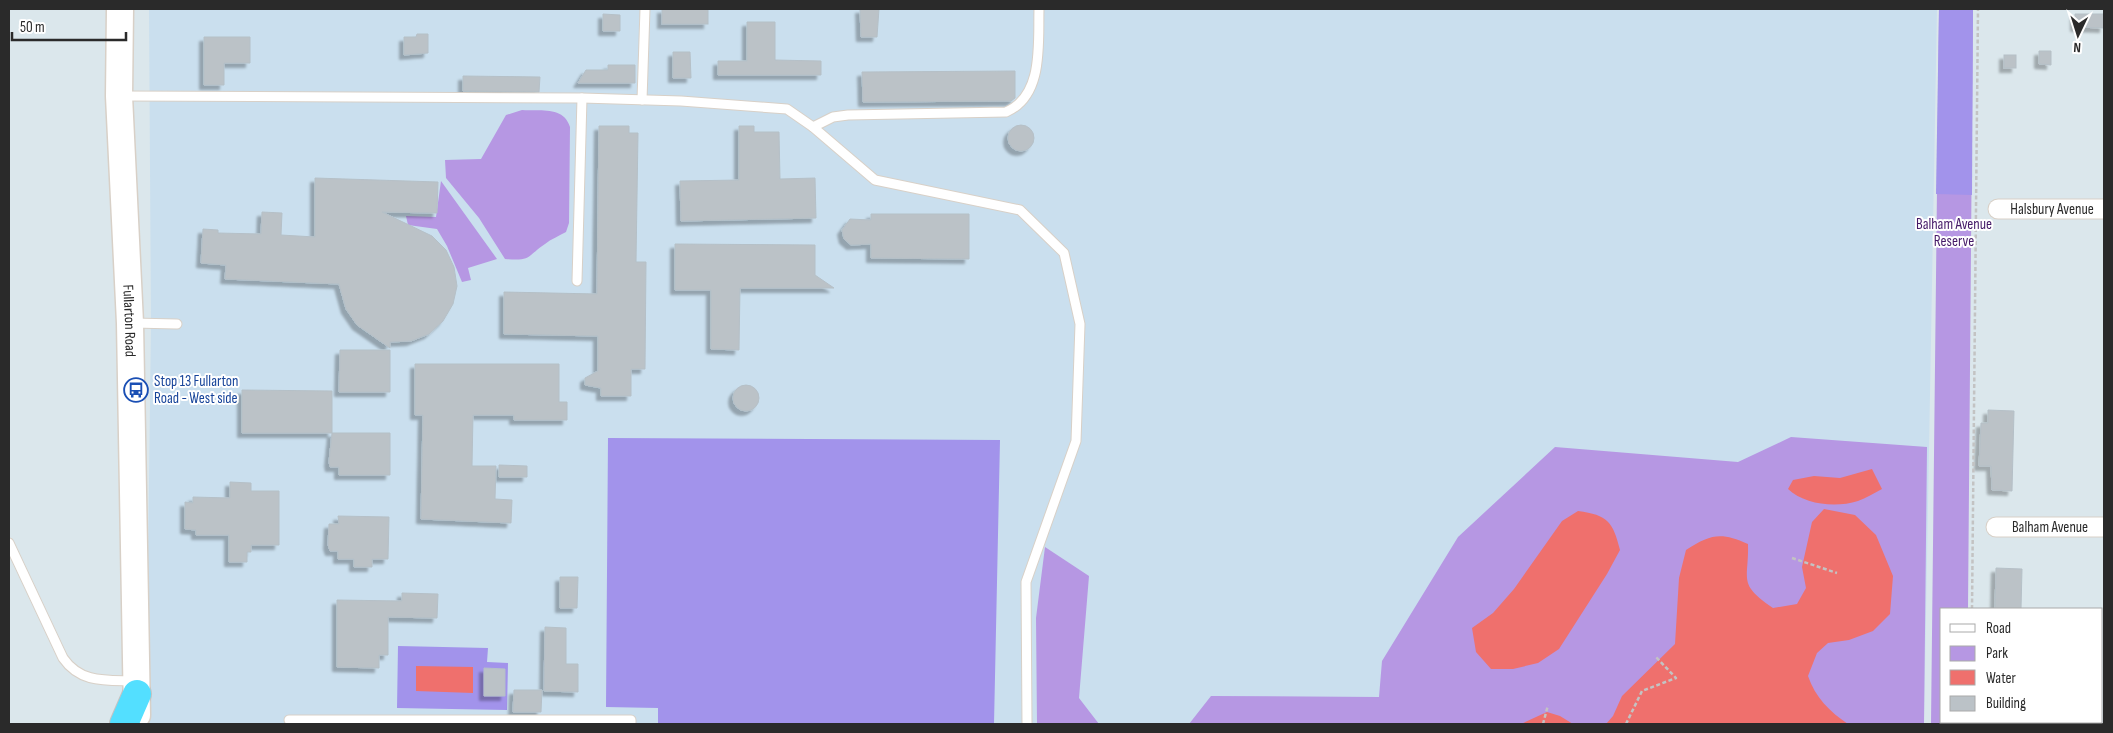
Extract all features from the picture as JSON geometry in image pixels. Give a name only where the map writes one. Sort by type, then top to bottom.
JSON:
[{"type":"highway","points":[[124,724],[137,688]]},
{"type":"highway","points":[[137,688],[145,724]]},
{"type":"main road","name":"Fullarton Road","points":[[120,9],[119,96],[130,323],[138,724]]},
{"type":"street","name":"Halsbury Avenue","points":[[1998,209],[2104,209]]},
{"type":"street","name":"Balham Avenue","points":[[1996,527],[2104,527]]},
{"type":"lane","points":[[642,100],[645,9]]},
{"type":"lane","points":[[813,127],[833,116],[1006,112],[1016,107],[1028,94],[1034,75],[1039,9]]},
{"type":"lane","points":[[119,96],[582,98],[787,109],[813,127],[874,180],[1020,210],[1064,253],[1080,324],[1076,441],[1026,582],[1027,724]]},
{"type":"lane","points":[[577,281],[582,98]]},
{"type":"lane","points":[[130,323],[178,324]]},
{"type":"lane","points":[[9,543],[63,658],[70,668],[91,679],[137,688]]},
{"type":"lane","points":[[289,720],[631,720],[631,724]]},
{"type":"path","points":[[1972,608],[1978,9]]},
{"type":"path","points":[[1792,558],[1837,573]]},
{"type":"path","points":[[1626,724],[1642,691],[1676,678],[1655,656]]},
{"type":"path","points":[[1542,724],[1548,705]]},
{"type":"shaded area","points":[[149,9],[1937,9],[1924,724],[146,724],[151,323]]},
{"type":"shaded area","points":[[1939,9],[1973,9],[1972,195],[1936,194]]},
{"type":"shaded area","points":[[608,438],[1000,440],[994,724],[658,724],[658,708],[606,707]]},
{"type":"shaded area","points":[[398,646],[488,648],[487,662],[508,663],[507,710],[397,708]]},
{"type":"green space","name":"Balham Avenue Reserve","points":[[1939,9],[1973,9],[1968,608],[1940,608],[1940,723],[1966,724],[1931,724]]},
{"type":"green space","points":[[522,110],[544,110],[557,113],[567,120],[570,127],[569,223],[566,232],[547,242],[525,259],[505,259],[479,218],[446,178],[445,160],[481,159],[506,115]]},
{"type":"green space","points":[[441,181],[497,259],[468,268],[471,280],[462,282],[447,246],[437,229],[408,225],[406,216],[436,217]]},
{"type":"green space","points":[[1791,437],[1927,447],[1924,724],[1189,724],[1211,696],[1379,697],[1382,661],[1458,537],[1555,447],[1738,462]]},
{"type":"green space","points":[[1045,547],[1089,576],[1079,698],[1099,724],[1037,724],[1036,618]]},
{"type":"water","points":[[1872,469],[1882,489],[1861,500],[1849,503],[1821,504],[1812,502],[1803,499],[1788,489],[1793,480],[1814,476],[1840,478]]},
{"type":"water","points":[[1824,509],[1855,515],[1876,535],[1893,576],[1890,614],[1873,631],[1849,640],[1828,643],[1817,653],[1808,676],[1815,691],[1824,703],[1848,724],[1606,724],[1613,716],[1622,696],[1675,644],[1679,578],[1686,550],[1716,536],[1739,540],[1748,544],[1747,580],[1754,593],[1773,608],[1797,604],[1806,588],[1802,567],[1812,522]]},
{"type":"water","points":[[1578,511],[1603,518],[1612,526],[1620,550],[1607,574],[1559,649],[1538,663],[1513,669],[1491,669],[1476,652],[1472,628],[1493,613],[1514,589],[1562,521]]},
{"type":"water","points":[[416,666],[473,667],[473,693],[416,691]]},
{"type":"water","points":[[1547,712],[1560,716],[1573,724],[1521,724]]},
{"type":"building","points":[[662,9],[708,9],[708,24],[662,24]]},
{"type":"building","points":[[860,9],[879,9],[877,37],[861,37]]},
{"type":"building","points":[[603,14],[620,15],[620,31],[603,31]]},
{"type":"building","points":[[2075,14],[2104,14],[2104,28],[2075,27]]},
{"type":"building","points":[[747,22],[775,22],[775,60],[821,61],[821,75],[718,75],[718,61],[747,61]]},
{"type":"building","points":[[417,34],[428,34],[428,53],[404,55],[404,37],[416,37]]},
{"type":"building","points":[[204,37],[250,37],[250,63],[224,63],[224,85],[204,85]]},
{"type":"building","points":[[2039,51],[2051,51],[2051,65],[2039,64]]},
{"type":"building","points":[[673,52],[690,52],[691,78],[673,78]]},
{"type":"building","points":[[2004,55],[2016,55],[2016,68],[2004,68]]},
{"type":"building","points":[[608,65],[635,65],[635,83],[578,83],[586,70],[608,70]]},
{"type":"building","points":[[1015,71],[1015,98],[1011,101],[863,102],[862,72]]},
{"type":"building","points":[[463,76],[540,77],[539,92],[463,91]]},
{"type":"building","points":[[1021,125],[1030,129],[1034,138],[1030,147],[1021,151],[1012,147],[1008,138],[1012,129]]},
{"type":"building","points":[[599,126],[629,126],[629,133],[638,133],[636,262],[646,262],[645,369],[631,369],[631,396],[601,396],[601,388],[585,385],[585,378],[598,371],[598,336],[504,334],[504,292],[597,294]]},
{"type":"building","points":[[739,126],[754,126],[754,132],[779,132],[780,179],[815,178],[816,218],[681,221],[680,181],[739,180]]},
{"type":"building","points":[[315,178],[438,182],[437,213],[382,212],[432,236],[446,250],[454,267],[457,286],[453,304],[443,321],[429,334],[411,341],[390,342],[390,348],[357,325],[346,309],[339,284],[225,279],[226,265],[201,263],[203,229],[218,230],[218,233],[261,234],[262,212],[282,213],[281,235],[315,237]]},
{"type":"building","points":[[871,214],[969,214],[969,259],[871,258],[871,244],[851,245],[844,239],[842,230],[850,219],[871,220]]},
{"type":"building","points":[[675,244],[815,245],[815,275],[834,288],[740,288],[739,350],[711,349],[711,290],[675,290]]},
{"type":"building","points":[[340,350],[390,350],[390,392],[339,392]]},
{"type":"building","points":[[415,364],[559,364],[559,402],[567,402],[567,420],[514,420],[514,415],[473,415],[472,466],[496,466],[495,499],[512,500],[511,523],[421,519],[423,415],[415,415]]},
{"type":"building","points":[[746,385],[756,388],[759,398],[756,408],[746,411],[736,408],[733,398],[736,388]]},
{"type":"building","points":[[242,390],[332,391],[332,433],[242,433]]},
{"type":"building","points":[[1988,410],[2014,411],[2012,491],[1992,490],[1991,466],[1979,466],[1981,423],[1988,423]]},
{"type":"building","points":[[332,433],[390,433],[390,475],[339,475],[339,467],[330,467],[329,462]]},
{"type":"building","points":[[499,465],[527,466],[527,477],[499,477]]},
{"type":"building","points":[[230,482],[251,483],[251,491],[279,491],[279,545],[251,545],[251,552],[247,552],[247,562],[229,562],[229,535],[196,535],[196,530],[185,529],[185,502],[193,503],[193,497],[230,498]]},
{"type":"building","points":[[338,516],[389,517],[388,559],[372,559],[372,567],[354,567],[354,559],[338,559],[338,551],[330,551],[328,545],[329,524],[339,524]]},
{"type":"building","points":[[1996,568],[2022,569],[2021,608],[1995,608]]},
{"type":"building","points":[[560,577],[578,577],[577,608],[560,608]]},
{"type":"building","points":[[402,593],[438,594],[437,618],[388,617],[388,655],[379,655],[379,668],[337,667],[337,600],[402,601]]},
{"type":"building","points":[[545,627],[566,628],[566,664],[578,664],[578,692],[544,691]]},
{"type":"building","points":[[484,668],[505,669],[505,696],[484,696]]},
{"type":"building","points":[[514,690],[542,690],[541,712],[513,712]]},
{"type":"place","name":"Stop 13 Fullarton Road - West side","points":[[136,390]]}]
